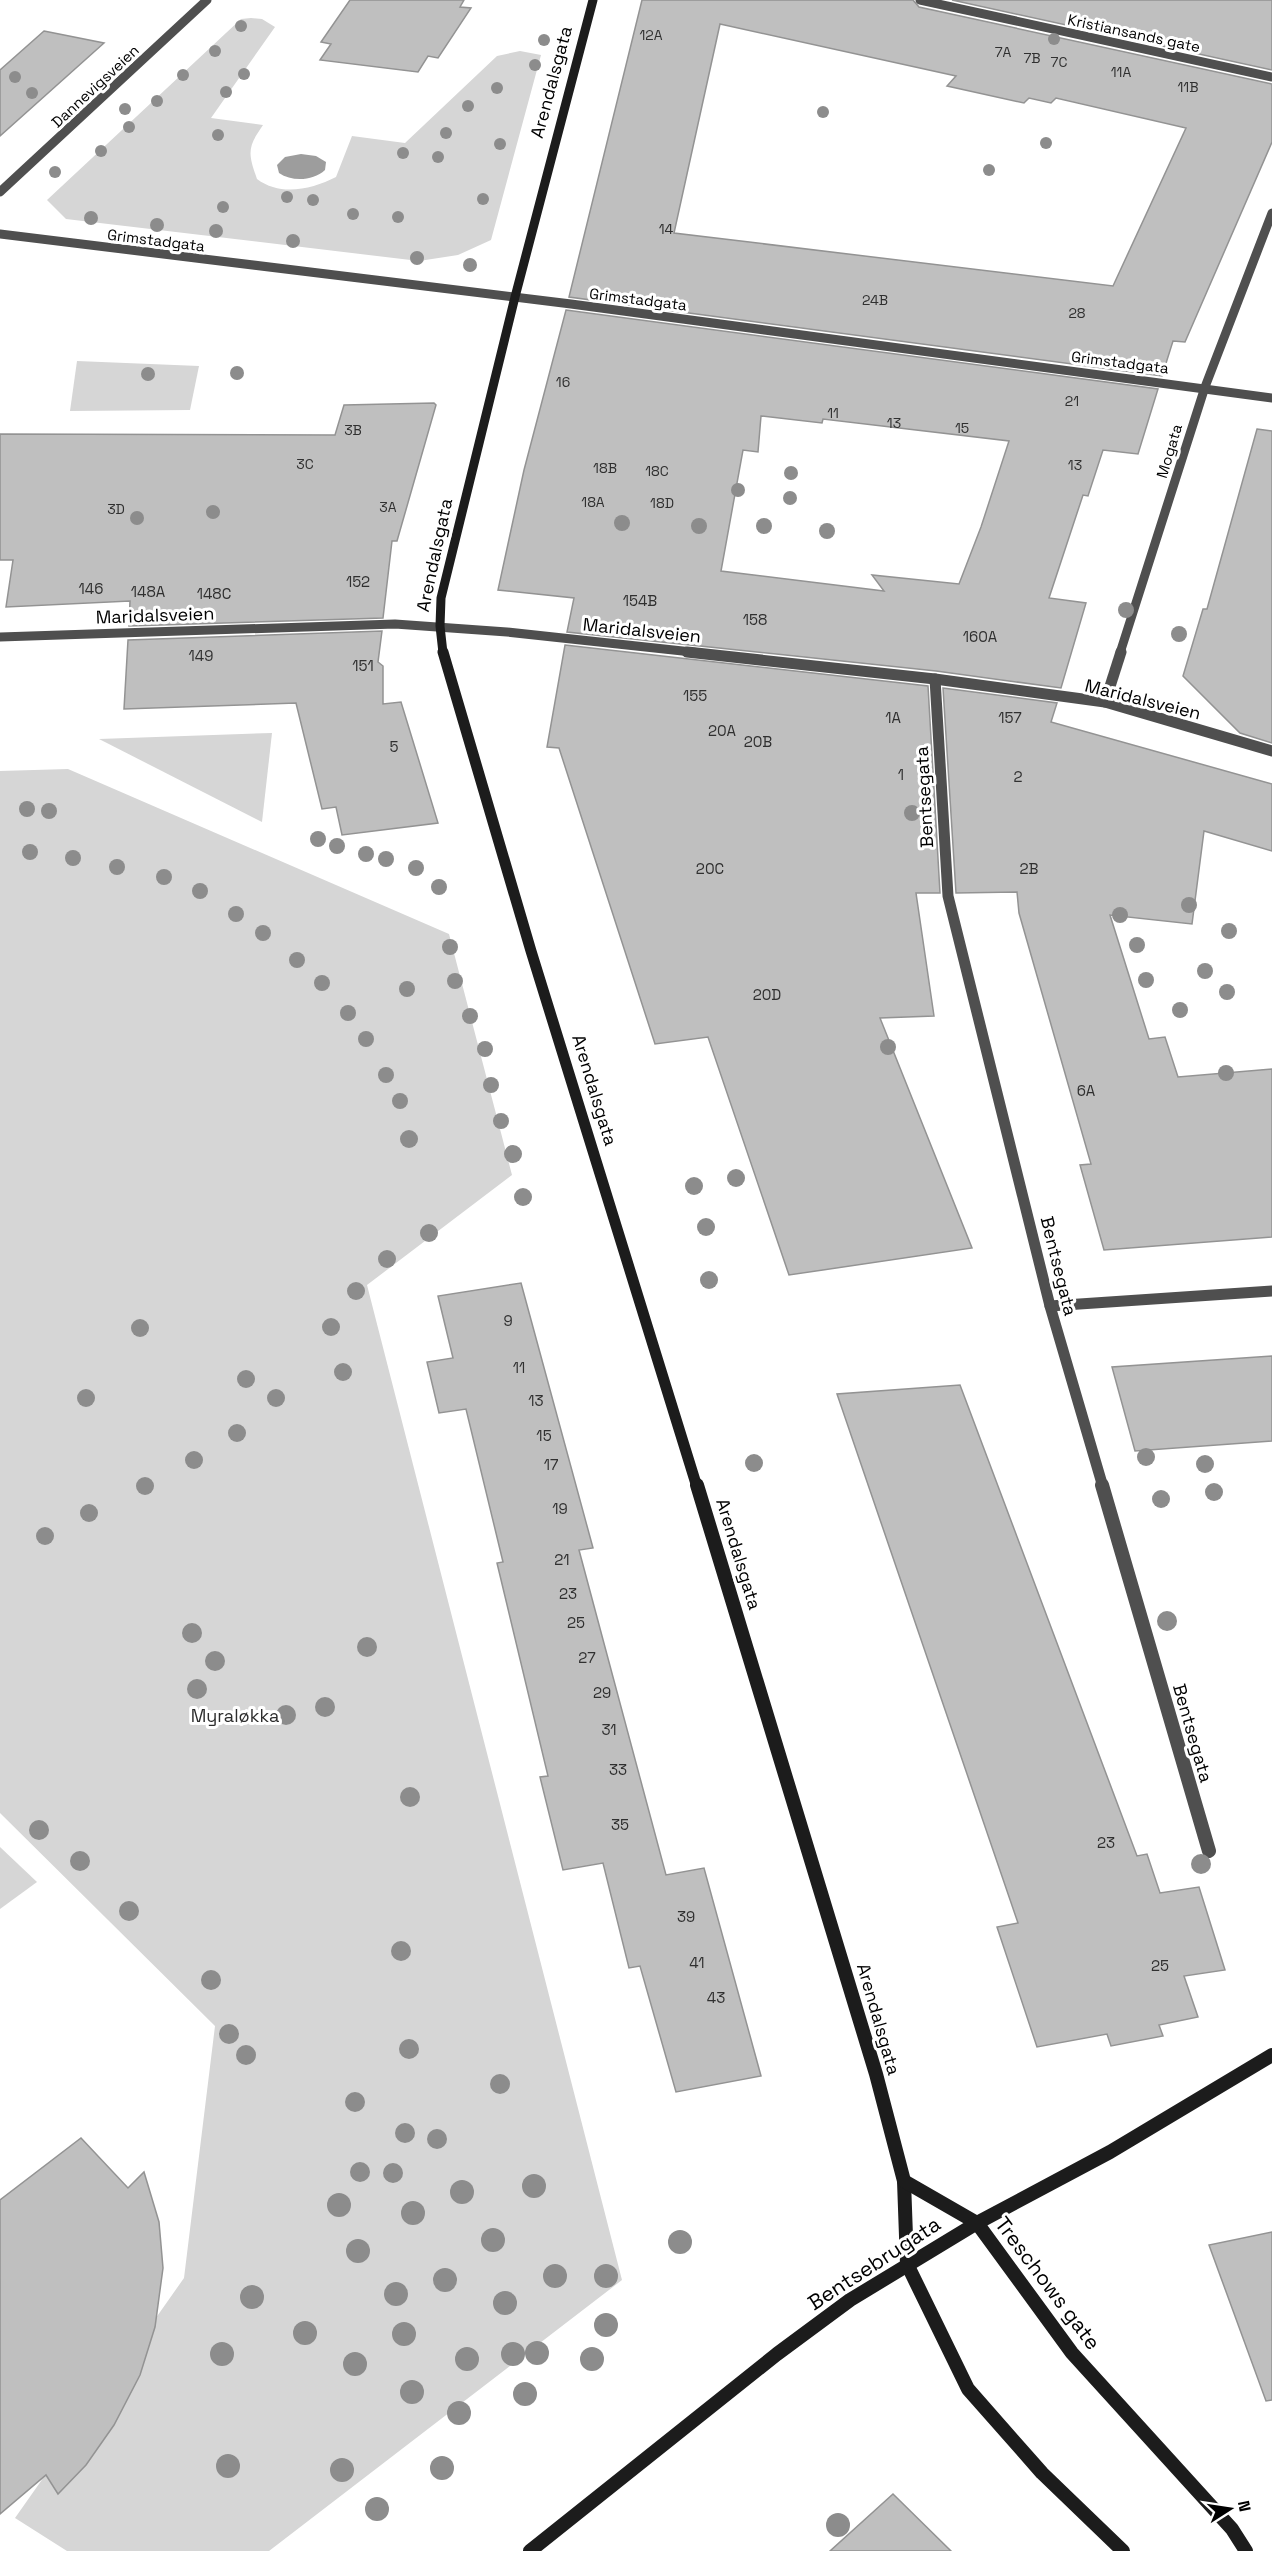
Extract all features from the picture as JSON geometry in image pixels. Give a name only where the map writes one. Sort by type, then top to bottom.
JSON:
[{"type":"street","name":"Dannevigsveien","points":[[0,192],[207,0]]},
{"type":"street","name":"Arendalsgata","points":[[593,0],[515,297],[441,598],[442,649],[548,1006],[780,1751],[876,2074],[904,2181]]},
{"type":"street","name":"Kristiansands gate","points":[[920,0],[1272,77]]},
{"type":"street","name":"Mogata","points":[[1105,702],[1205,387],[1272,213]]},
{"type":"street","name":"Grimstadgata","points":[[0,234],[515,297],[1205,387],[1272,398]]},
{"type":"street","name":"Maridalsveien","points":[[0,637],[383,624],[440,626],[935,679],[1105,702],[1272,751]]},
{"type":"street","name":"Bentsegata","points":[[935,679],[948,896],[1050,1306],[1209,1851]]},
{"type":"street","points":[[1050,1306],[1272,1291]]},
{"type":"street","name":"Bentsebrugata","points":[[530,2551],[777,2354],[850,2300],[976,2223],[1110,2152],[1272,2055]]},
{"type":"street","name":"Treschows gate","points":[[904,2181],[976,2223],[1072,2352],[1232,2529],[1246,2551]]},
{"type":"street","points":[[904,2181],[907,2264],[968,2390],[1042,2474],[1123,2551]]},
{"type":"green space","points":[[241,19],[262,19],[275,27],[211,118],[263,125],[252,145],[252,163],[257,179],[276,188],[307,188],[336,177],[352,136],[405,143],[497,56],[520,51],[541,55],[491,240],[458,255],[419,261],[66,219],[47,200]]},
{"type":"green space","points":[[77,361],[199,366],[190,410],[70,411]]},
{"type":"green space","points":[[272,733],[262,822],[99,739]]},
{"type":"green space","name":"Myraløkka","points":[[68,769],[449,934],[512,1175],[367,1285],[622,2280],[269,2551],[67,2551],[15,2518],[184,2278],[215,2026],[0,1813],[0,771]]},
{"type":"green space","points":[[0,1847],[37,1882],[0,1909]]},
{"type":"shaded area","points":[[301,154],[316,156],[326,162],[325,170],[315,176],[302,179],[290,178],[279,173],[277,165],[285,157]]},
{"type":"building","points":[[350,0],[464,0],[460,7],[471,8],[438,58],[428,56],[418,72],[320,60],[331,44],[321,42]]},
{"type":"building","points":[[642,0],[913,0],[919,7],[1272,84],[1272,142],[1185,342],[1173,341],[1162,376],[569,297]],"holes":[[[720,24],[956,76],[947,86],[1024,103],[1029,98],[1051,103],[1056,98],[1186,128],[1113,286],[674,233]]]},
{"type":"building","points":[[952,0],[1272,0],[1272,70]]},
{"type":"building","points":[[44,31],[104,43],[0,136],[0,70]]},
{"type":"building","points":[[566,310],[1158,389],[1138,454],[1103,450],[1088,496],[1083,495],[1049,598],[1086,603],[1061,688],[936,671],[567,632],[574,598],[498,590],[524,470]],"holes":[[[761,416],[822,423],[823,419],[1009,441],[981,527],[959,584],[872,575],[884,591],[721,571],[743,450],[758,452]]]},
{"type":"building","points":[[434,403],[436,405],[397,541],[392,541],[383,618],[129,626],[130,601],[6,607],[13,560],[0,560],[0,434],[335,435],[344,405]]},
{"type":"building","points":[[1257,429],[1272,431],[1272,743],[1240,733],[1183,676],[1203,609],[1207,609]]},
{"type":"building","points":[[382,631],[378,662],[383,666],[383,704],[401,702],[438,823],[342,835],[336,807],[322,809],[296,703],[124,709],[128,640]]},
{"type":"building","points":[[565,645],[928,686],[940,893],[916,893],[934,1016],[880,1018],[972,1248],[789,1275],[708,1037],[655,1044],[559,748],[547,747]]},
{"type":"building","points":[[943,688],[1057,703],[1051,722],[1272,784],[1272,851],[1204,831],[1192,924],[1110,915],[1149,1039],[1165,1037],[1178,1077],[1272,1069],[1272,1237],[1104,1250],[1080,1165],[1091,1164],[1019,913],[1017,892],[956,893]]},
{"type":"building","points":[[521,1283],[593,1548],[579,1550],[666,1875],[704,1868],[761,2076],[676,2092],[640,1966],[629,1968],[603,1863],[563,1870],[540,1777],[548,1776],[497,1563],[503,1562],[466,1409],[439,1413],[427,1362],[453,1358],[438,1296]]},
{"type":"building","points":[[1272,1356],[1272,1441],[1135,1451],[1112,1367]]},
{"type":"building","points":[[960,1385],[1137,1856],[1147,1854],[1160,1893],[1199,1887],[1225,1970],[1184,1976],[1198,2017],[1159,2025],[1163,2036],[1111,2046],[1107,2034],[1037,2047],[997,1927],[1018,1923],[837,1394]]},
{"type":"building","points":[[81,2138],[128,2188],[144,2172],[159,2222],[163,2268],[155,2327],[140,2375],[114,2425],[86,2465],[58,2494],[46,2475],[0,2514],[0,2200]]},
{"type":"building","points":[[1272,2232],[1272,2400],[1266,2401],[1209,2245]]},
{"type":"building","points":[[893,2494],[951,2551],[830,2551]]}]
